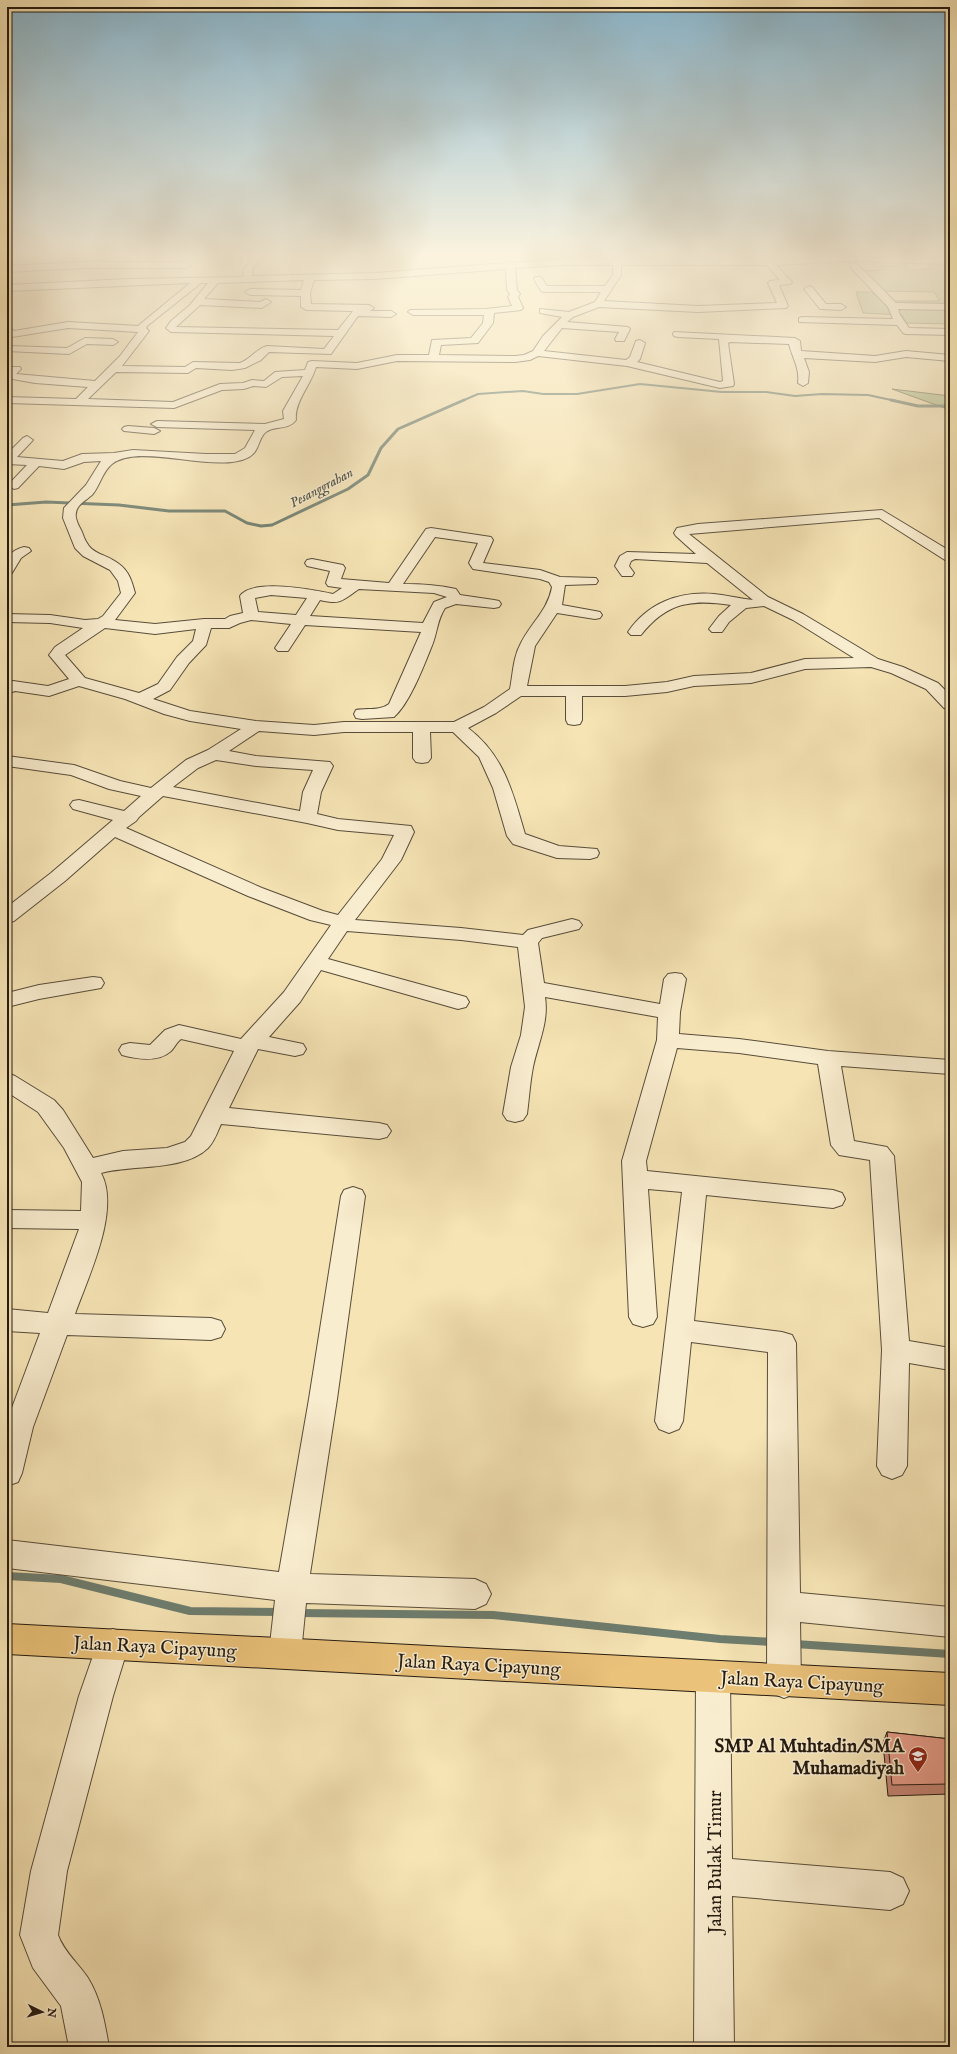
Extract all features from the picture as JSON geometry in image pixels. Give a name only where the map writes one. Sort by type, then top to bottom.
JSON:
[{"type":"main road","name":"Jalan Raya Cipayung","points":[[7,1639],[113,1644],[286,1643],[713,1677],[784,1674],[950,1689]]},
{"type":"street","points":[[79,402],[128,353]]},
{"type":"street","points":[[117,369],[153,368],[188,370],[193,365],[242,366],[259,358],[263,353]]},
{"type":"street","points":[[434,358],[435,353]]},
{"type":"street","points":[[128,429],[266,427],[287,423],[290,420],[289,411],[297,400],[311,365],[316,362],[350,366],[373,363],[389,358],[515,359],[526,358],[537,353],[628,363],[713,384],[728,384],[725,353]]},
{"type":"street","points":[[628,363],[635,359],[637,353]]},
{"type":"street","points":[[803,383],[805,374],[796,354],[875,359],[906,354],[950,358]]},
{"type":"street","points":[[124,358],[138,358]]},
{"type":"street","points":[[153,368],[159,359]]},
{"type":"street","points":[[16,369],[10,373],[10,376],[35,380],[98,382],[116,381]]},
{"type":"street","points":[[35,380],[48,370]]},
{"type":"street","points":[[133,454],[141,448],[156,428],[162,417],[174,405],[216,388],[244,386],[252,383],[266,384],[274,377],[282,374],[308,373]]},
{"type":"street","points":[[215,377],[219,375],[274,377]]},
{"type":"street","points":[[175,382],[181,378],[193,378]]},
{"type":"street","points":[[7,400],[174,405]]},
{"type":"street","points":[[7,460],[64,465],[82,458],[114,457],[133,454],[235,457],[252,450],[255,438],[266,427]]},
{"type":"street","points":[[7,460],[28,440]]},
{"type":"street","points":[[114,457],[99,470],[91,488],[69,509],[69,516],[80,547],[93,556],[109,562],[126,581],[128,593],[118,608],[103,623],[56,653],[79,681],[141,699],[157,706],[190,716],[256,726],[314,730],[344,727],[457,727],[490,710],[498,702],[518,691],[625,691],[667,688],[694,681],[751,678],[805,664],[872,662]]},
{"type":"street","points":[[14,485],[37,462]]},
{"type":"street","points":[[950,557],[882,514],[698,528],[682,531],[681,533],[689,542],[763,600],[798,617],[872,662],[897,670],[932,686],[950,706]]},
{"type":"street","points":[[393,588],[431,532],[486,540],[476,565],[500,571],[545,575],[556,582],[559,587],[554,608],[530,640],[524,655],[518,691]]},
{"type":"street","points":[[7,570],[16,555],[24,551]]},
{"type":"street","points":[[627,573],[622,566],[625,559],[632,555],[712,559]]},
{"type":"street","points":[[312,563],[338,568],[333,582],[354,586],[443,590],[451,592],[455,599]]},
{"type":"street","points":[[556,582],[591,581]]},
{"type":"street","points":[[251,616],[247,600],[248,595],[267,591],[316,595],[335,599],[354,586]]},
{"type":"street","points":[[283,648],[316,595]]},
{"type":"street","points":[[636,632],[644,621],[672,601],[678,599],[712,598],[757,604],[763,600]]},
{"type":"street","points":[[344,727],[344,719],[348,716],[392,712],[410,678],[430,628],[430,621],[440,605],[455,599],[494,604]]},
{"type":"street","points":[[717,629],[724,619],[743,603]]},
{"type":"street","points":[[554,608],[595,615]]},
{"type":"street","points":[[7,618],[50,619],[85,624],[103,623],[155,629],[204,623],[229,624],[235,619],[251,616],[388,627],[430,628]]},
{"type":"street","points":[[141,699],[164,687],[183,660],[201,642],[204,623]]},
{"type":"street","points":[[9,687],[49,691],[79,681]]},
{"type":"street","points":[[932,686],[950,684]]},
{"type":"street","points":[[574,691],[574,720]]},
{"type":"street","points":[[7,917],[58,877],[113,828],[130,817],[169,781],[192,764],[214,754],[256,726]]},
{"type":"street","points":[[421,727],[422,758]]},
{"type":"street","points":[[457,727],[486,754],[497,776],[516,836],[520,840],[557,852],[590,853]]},
{"type":"street","points":[[214,754],[270,762],[324,766],[312,792],[308,816],[310,818]]},
{"type":"street","points":[[7,761],[74,770],[115,785],[310,818],[318,821],[347,825],[393,828],[404,830],[405,832],[391,860],[342,923],[292,998],[249,1044],[201,1141],[193,1150],[173,1156],[126,1159],[86,1168]]},
{"type":"street","points":[[79,805],[111,814],[130,817]]},
{"type":"street","points":[[113,828],[254,892],[316,916],[342,923],[528,942]]},
{"type":"street","points":[[515,1114],[522,1067],[532,1035],[536,1007],[528,942],[535,934],[572,925]]},
{"type":"street","points":[[316,962],[458,1002]]},
{"type":"street","points":[[643,1317],[634,1161],[668,1040],[669,1012],[676,979]]},
{"type":"street","points":[[7,1000],[39,992],[93,983]]},
{"type":"street","points":[[534,988],[669,1012]]},
{"type":"street","points":[[130,1050],[153,1051],[163,1046],[171,1035],[179,1032],[249,1044],[295,1049]]},
{"type":"street","points":[[668,1040],[739,1046],[828,1058],[950,1067]]},
{"type":"street","points":[[828,1058],[843,1145],[848,1148],[878,1153],[882,1156],[896,1350],[892,1466]]},
{"type":"street","points":[[7,1081],[46,1106],[55,1116],[75,1146],[94,1182],[94,1220],[88,1243],[19,1427],[7,1473]]},
{"type":"street","points":[[214,1115],[379,1131]]},
{"type":"street","points":[[636,1179],[833,1199]]},
{"type":"street","points":[[669,1421],[695,1185]]},
{"type":"street","points":[[286,1643],[291,1595],[326,1378],[353,1196]]},
{"type":"street","points":[[7,1219],[94,1220]]},
{"type":"street","points":[[7,1320],[58,1324],[211,1330]]},
{"type":"street","points":[[680,1330],[782,1343],[784,1443],[784,1674]]},
{"type":"street","points":[[896,1350],[950,1359]]},
{"type":"street","points":[[7,1554],[291,1595],[475,1594]]},
{"type":"street","points":[[783,1615],[950,1622]]},
{"type":"street","points":[[89,2047],[83,2013],[75,1993],[46,1955],[39,1934],[50,1871],[96,1696],[113,1644]]},
{"type":"street","name":"Jalan Bulak Timur","points":[[713,1677],[715,1876],[714,2047]]},
{"type":"street","points":[[715,1876],[890,1891]]},
{"type":"green space","points":[[892,389],[950,396],[950,410]]},
{"type":"building","name":"SMP Al Muhtadin/SMA Muhamadiyah","points":[[887,1732],[950,1739],[950,1784],[892,1785]]},
{"type":"waterway","name":"Pesanggrahan","points":[[462,401],[478,394],[523,391],[543,394],[577,394],[640,384],[722,392],[766,392],[795,396],[822,394],[868,395],[896,401]]},
{"type":"waterway","name":"Pesanggrahan","points":[[7,505],[46,502],[119,505],[169,511],[225,511],[247,523],[261,526],[272,525],[348,489],[368,475],[381,448],[398,429],[464,400]]},
{"type":"waterway","name":"Pesanggrahan","points":[[891,400],[918,406],[950,406]]},
{"type":"waterway","points":[[7,1576],[61,1579],[190,1611],[280,1612]]},
{"type":"waterway","points":[[298,1613],[493,1615],[720,1639],[773,1642]]},
{"type":"waterway","points":[[795,1644],[950,1654]]},
{"type":"place","name":"SMP Al Muhtadin/SMA Muhamadiyah","points":[[918,1773]]}]
